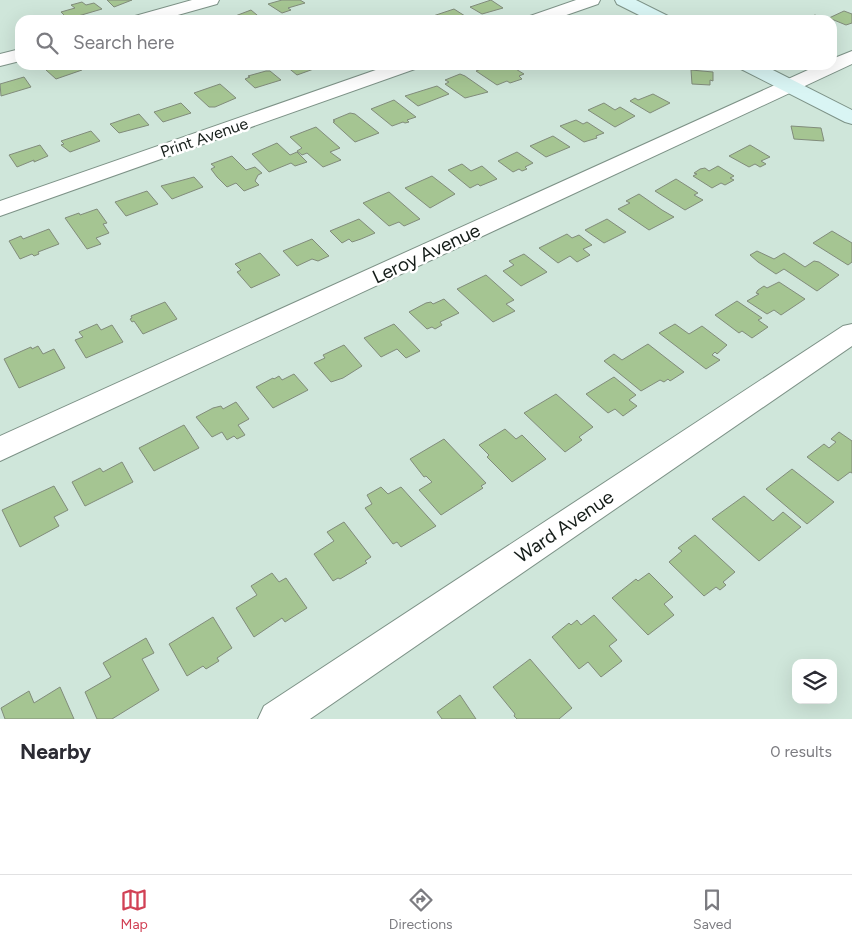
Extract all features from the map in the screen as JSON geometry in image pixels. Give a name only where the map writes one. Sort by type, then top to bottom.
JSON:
[{"type":"main road","points":[[623,0],[652,15]]},
{"type":"main road","points":[[758,70],[852,118]]},
{"type":"street","points":[[158,15],[211,0]]},
{"type":"street","points":[[550,15],[592,0]]},
{"type":"street","points":[[0,60],[15,56]]},
{"type":"street","name":"Leroy Avenue","points":[[837,64],[852,57]]},
{"type":"street","name":"Print Avenue","points":[[0,209],[394,70]]},
{"type":"street","name":"Leroy Avenue","points":[[0,449],[823,70]]},
{"type":"street","name":"Ward Avenue","points":[[277,719],[852,333]]},
{"type":"building","points":[[107,0],[132,0],[114,7]]},
{"type":"building","points":[[282,0],[300,0],[305,3],[288,8],[291,10],[282,13],[268,4]]},
{"type":"building","points":[[491,0],[503,8],[482,14],[470,7]]},
{"type":"building","points":[[82,2],[86,5],[94,3],[102,9],[82,15],[64,15],[61,12],[75,8],[71,5]]},
{"type":"building","points":[[454,9],[463,15],[436,15]]},
{"type":"building","points":[[251,10],[257,15],[238,15]]},
{"type":"building","points":[[844,11],[852,14],[852,23],[846,25],[837,21],[837,15],[835,15]]},
{"type":"building","points":[[46,70],[82,70],[56,79]]},
{"type":"building","points":[[291,70],[311,70],[297,75]]},
{"type":"building","points":[[517,70],[524,74],[519,76],[522,79],[510,83],[507,81],[497,85],[476,71]]},
{"type":"building","points":[[691,70],[713,72],[713,81],[710,80],[710,85],[692,84]]},
{"type":"building","points":[[270,71],[281,80],[255,88],[245,79],[250,77],[248,76]]},
{"type":"building","points":[[460,74],[488,92],[465,98],[445,84],[449,82],[445,80]]},
{"type":"building","points":[[24,77],[31,87],[1,96],[0,84]]},
{"type":"building","points":[[220,84],[236,98],[215,107],[209,107],[194,93]]},
{"type":"building","points":[[437,86],[449,94],[418,106],[405,96]]},
{"type":"building","points":[[653,94],[670,103],[650,113],[630,101],[635,98],[638,100]]},
{"type":"building","points":[[394,100],[416,117],[407,120],[409,122],[392,126],[371,109]]},
{"type":"building","points":[[181,103],[191,113],[163,122],[154,112]]},
{"type":"building","points":[[604,103],[615,110],[620,107],[635,116],[615,127],[588,110]]},
{"type":"building","points":[[350,113],[355,114],[379,133],[355,142],[333,122],[335,121],[333,120]]},
{"type":"building","points":[[139,114],[149,125],[119,133],[110,124]]},
{"type":"building","points":[[576,120],[583,124],[587,122],[604,133],[596,136],[597,138],[584,142],[560,126]]},
{"type":"building","points":[[791,126],[821,128],[824,141],[794,139]]},
{"type":"building","points":[[316,127],[340,148],[330,152],[341,160],[323,167],[307,153],[302,155],[297,151],[302,148],[290,137]]},
{"type":"building","points":[[91,131],[100,141],[70,152],[61,145],[64,144],[61,141]]},
{"type":"building","points":[[553,136],[570,147],[546,157],[530,146]]},
{"type":"building","points":[[277,143],[290,155],[297,152],[307,162],[295,166],[291,163],[269,172],[252,154]]},
{"type":"building","points":[[40,145],[48,156],[34,162],[34,160],[17,167],[9,155]]},
{"type":"building","points":[[750,145],[770,157],[761,161],[766,164],[760,167],[755,164],[749,167],[729,156]]},
{"type":"building","points":[[517,152],[533,163],[525,167],[527,169],[522,171],[519,169],[513,172],[498,161]]},
{"type":"building","points":[[232,156],[246,170],[255,167],[262,173],[258,175],[255,181],[259,185],[244,191],[236,183],[227,187],[217,177],[211,169],[215,167],[211,164]]},
{"type":"building","points":[[462,164],[471,171],[482,166],[497,179],[470,188],[448,170]]},
{"type":"building","points":[[718,166],[734,176],[730,178],[734,180],[725,185],[721,183],[712,188],[693,176],[700,169],[705,168],[709,171]]},
{"type":"building","points":[[432,176],[455,194],[430,208],[405,188]]},
{"type":"building","points":[[194,177],[203,187],[172,199],[161,186]]},
{"type":"building","points":[[676,179],[698,193],[694,195],[703,200],[685,210],[655,191]]},
{"type":"building","points":[[147,191],[158,204],[126,216],[115,202]]},
{"type":"building","points":[[389,192],[420,219],[404,226],[399,222],[389,226],[363,203]]},
{"type":"building","points":[[639,194],[674,217],[649,230],[618,209],[630,203],[626,201]]},
{"type":"building","points":[[97,209],[107,223],[103,224],[109,233],[96,238],[101,244],[87,249],[65,218]]},
{"type":"building","points":[[359,219],[375,233],[352,242],[349,239],[342,243],[330,231]]},
{"type":"building","points":[[607,219],[626,232],[604,243],[585,230]]},
{"type":"building","points":[[49,229],[59,244],[38,252],[39,254],[34,256],[32,254],[20,259],[9,241],[21,236],[23,239]]},
{"type":"building","points":[[832,231],[852,243],[852,262],[848,265],[813,243]]},
{"type":"building","points":[[567,234],[572,238],[579,235],[592,245],[583,249],[590,255],[577,262],[570,256],[558,263],[539,248]]},
{"type":"building","points":[[312,239],[329,256],[318,261],[312,259],[297,266],[283,251]]},
{"type":"building","points":[[757,251],[774,259],[784,253],[805,267],[814,261],[819,262],[839,275],[817,291],[784,269],[776,274],[758,262],[750,255]]},
{"type":"building","points":[[260,253],[280,275],[251,288],[237,272],[241,270],[235,264]]},
{"type":"building","points":[[524,254],[547,272],[521,286],[503,271],[514,265],[509,261]]},
{"type":"building","points":[[486,275],[514,300],[506,304],[515,311],[493,322],[457,289]]},
{"type":"building","points":[[779,282],[805,299],[781,315],[774,310],[767,314],[747,301],[759,294],[756,293],[764,286],[767,288]]},
{"type":"building","points":[[444,299],[459,313],[440,322],[442,325],[435,329],[432,327],[427,329],[409,312],[426,303],[431,302],[433,304]]},
{"type":"building","points":[[737,301],[762,318],[758,320],[768,327],[752,338],[742,331],[739,333],[715,315]]},
{"type":"building","points":[[165,302],[177,319],[143,334],[134,321],[132,322],[130,319],[132,318],[131,316]]},
{"type":"building","points":[[97,324],[101,330],[112,325],[123,342],[86,358],[75,340],[83,337],[79,332]]},
{"type":"building","points":[[394,324],[420,351],[406,358],[397,349],[381,357],[364,338]]},
{"type":"building","points":[[675,324],[689,334],[702,326],[727,345],[717,354],[715,352],[712,355],[720,360],[706,369],[659,333]]},
{"type":"building","points":[[648,344],[684,372],[670,381],[668,379],[664,382],[660,380],[641,391],[604,361],[614,354],[622,360]]},
{"type":"building","points":[[344,345],[362,366],[343,378],[331,382],[314,363],[325,358],[323,355]]},
{"type":"building","points":[[38,346],[43,354],[54,349],[65,368],[19,388],[4,359],[31,347],[32,349]]},
{"type":"building","points":[[294,374],[308,390],[273,408],[256,387],[273,378],[279,376],[282,380]]},
{"type":"building","points":[[614,377],[636,395],[629,400],[637,406],[623,416],[615,409],[608,413],[586,394]]},
{"type":"building","points":[[556,394],[593,427],[579,437],[582,440],[565,452],[524,413]]},
{"type":"building","points":[[236,402],[249,419],[238,425],[245,435],[237,439],[234,436],[227,440],[222,432],[212,437],[196,417],[213,408],[221,406],[223,409]]},
{"type":"building","points":[[184,425],[199,448],[154,471],[139,448]]},
{"type":"building","points":[[505,429],[516,439],[522,435],[546,459],[512,482],[487,457],[489,455],[479,445]]},
{"type":"building","points":[[839,432],[852,441],[852,473],[850,472],[838,481],[807,457],[824,444],[829,448],[836,442],[831,439]]},
{"type":"building","points":[[444,439],[486,483],[481,486],[483,488],[441,515],[419,490],[432,482],[426,476],[424,477],[410,459]]},
{"type":"building","points":[[122,462],[133,482],[85,506],[72,482],[100,468],[103,472]]},
{"type":"building","points":[[792,469],[834,502],[807,524],[766,489]]},
{"type":"building","points":[[54,486],[68,510],[54,517],[59,526],[20,547],[2,510]]},
{"type":"building","points":[[381,487],[388,494],[401,487],[436,526],[401,547],[397,542],[393,544],[365,508],[372,504],[367,495]]},
{"type":"building","points":[[744,496],[773,521],[783,512],[801,527],[759,561],[712,519]]},
{"type":"building","points":[[344,522],[371,557],[365,561],[367,563],[340,579],[338,578],[333,581],[314,554],[334,541],[327,532]]},
{"type":"building","points":[[695,535],[735,572],[723,582],[726,585],[720,590],[716,587],[704,596],[669,562],[682,551],[678,548]]},
{"type":"building","points":[[272,573],[279,582],[286,578],[307,608],[285,622],[282,618],[254,637],[236,608],[257,595],[251,586]]},
{"type":"building","points":[[649,573],[673,597],[664,604],[674,615],[648,635],[612,598],[636,579],[638,581]]},
{"type":"building","points":[[594,615],[617,640],[609,646],[622,661],[601,677],[588,662],[579,669],[552,637],[569,623],[571,625],[577,620],[581,625]]},
{"type":"building","points":[[213,617],[232,648],[217,658],[219,661],[206,669],[203,666],[187,676],[169,644]]},
{"type":"building","points":[[146,638],[154,653],[142,659],[159,690],[112,719],[97,719],[85,692],[111,677],[103,663]]},
{"type":"building","points":[[530,659],[572,708],[559,719],[517,719],[493,687]]},
{"type":"building","points":[[60,687],[74,719],[5,719],[1,708],[29,691],[34,703]]},
{"type":"building","points":[[460,695],[476,719],[442,719],[437,712]]}]
